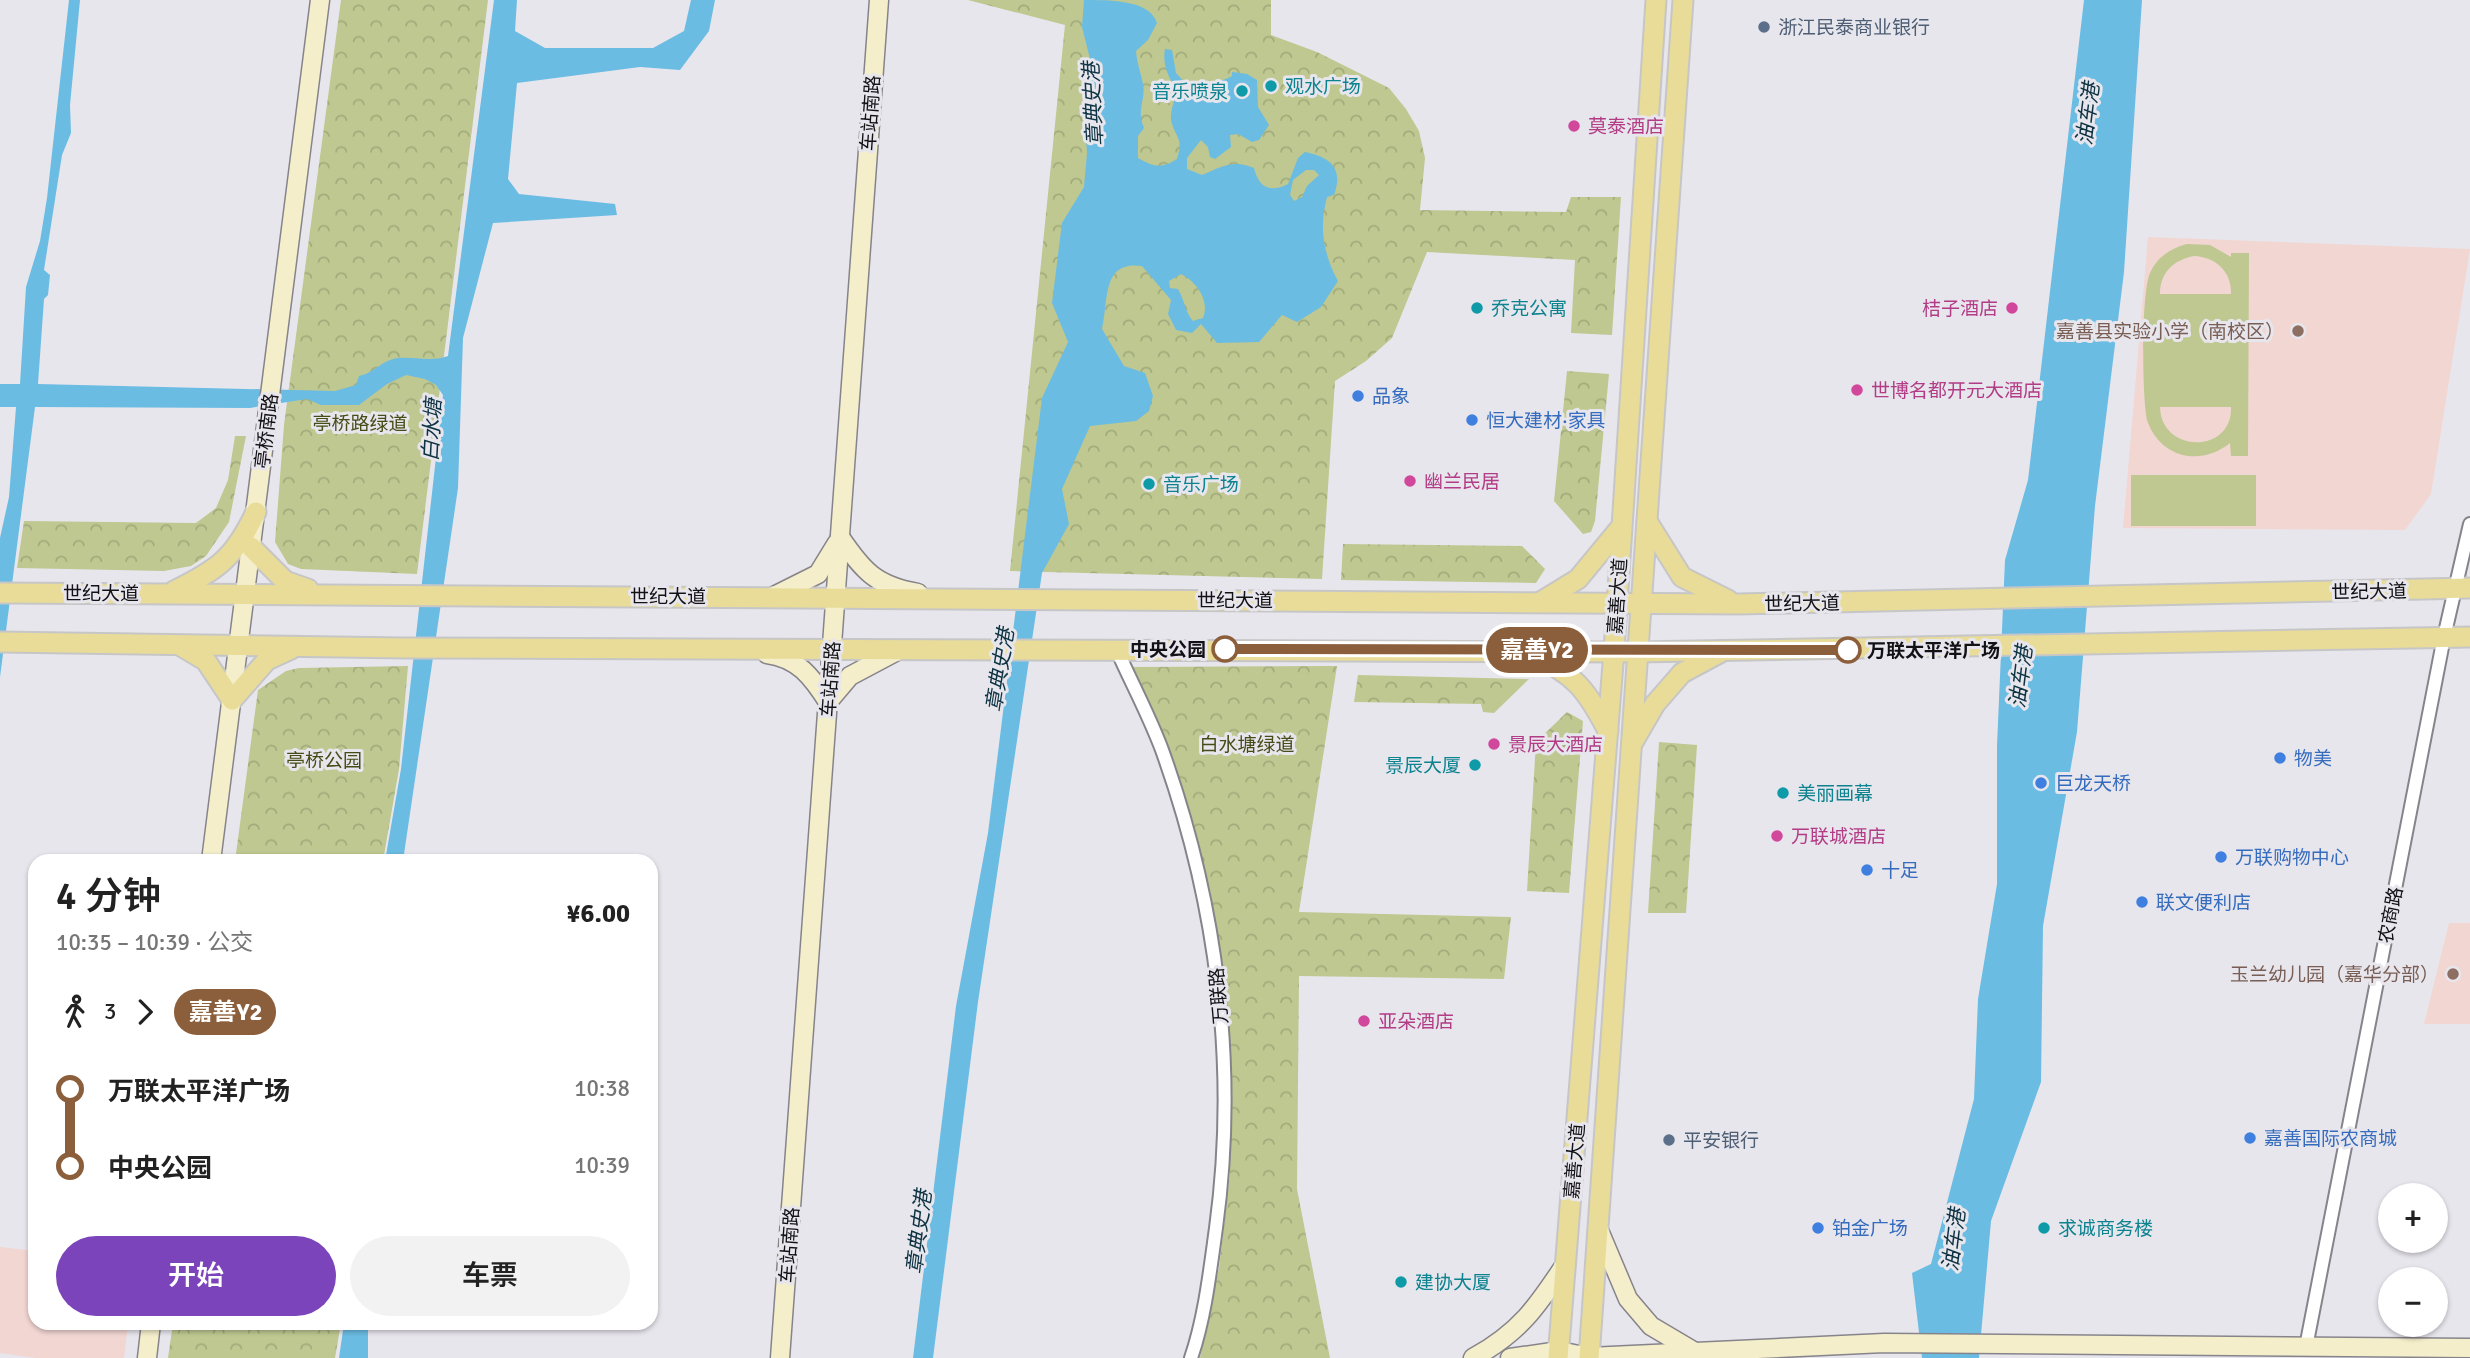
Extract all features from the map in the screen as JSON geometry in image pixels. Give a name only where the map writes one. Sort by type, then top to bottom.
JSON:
[{"type":"main road","name":"嘉善大道","points":[[1559,1355],[1614,651],[1656,0]]},
{"type":"main road","name":"嘉善大道","points":[[1589,1358],[1630,746],[1685,4]]},
{"type":"main road","points":[[170,594],[204,577],[226,561],[242,543],[256,512]]},
{"type":"main road","points":[[1647,521],[1682,577],[1739,604]]},
{"type":"main road","points":[[1542,601],[1577,579],[1622,526]]},
{"type":"main road","points":[[251,547],[285,581],[326,594]]},
{"type":"main road","name":"世纪大道","points":[[0,593],[1617,601],[1739,604],[2463,588]]},
{"type":"main road","points":[[9,642],[238,647],[1006,647],[1637,652],[2470,637]]},
{"type":"main road","points":[[180,646],[206,661],[232,700],[267,660],[295,647]]},
{"type":"main road","points":[[1521,650],[1558,666],[1575,678],[1594,704],[1608,731]]},
{"type":"main road","points":[[1630,746],[1655,704],[1682,673],[1725,650]]},
{"type":"street","name":"亭桥南路","points":[[212,854],[320,0]]},
{"type":"street","name":"车站南路","points":[[780,1358],[879,0]]},
{"type":"street","name":"农商路","points":[[2306,1348],[2444,638],[2463,588],[2470,524]]},
{"type":"street","points":[[772,597],[818,574],[840,537],[864,571],[881,582],[900,590],[946,598]]},
{"type":"street","points":[[724,648],[792,660],[811,677],[828,702],[850,676],[906,647]]},
{"type":"street","name":"万联路","points":[[1116,648],[1161,748],[1180,807],[1204,892],[1220,994],[1224,1172],[1211,1265],[1191,1358]]},
{"type":"street","points":[[1598,1228],[1628,1299],[1651,1326],[1695,1352]]},
{"type":"street","points":[[1473,1358],[1511,1335],[1539,1303],[1566,1263]]},
{"type":"street","points":[[147,1358],[150,1330]]},
{"type":"street","points":[[1510,1358],[1559,1355],[1589,1358],[1884,1343],[2470,1348]]},
{"type":"street","points":[[1668,1358],[1695,1352]]},
{"type":"shaded area","name":"嘉善县实验小学（南校区）","points":[[2148,237],[2470,249],[2431,494],[2405,530],[2123,528]]},
{"type":"shaded area","name":"玉兰幼儿园（嘉华分部）","points":[[2449,923],[2470,923],[2470,1024],[2424,1024]]},
{"type":"shaded area","points":[[0,1247],[28,1250],[28,1330],[127,1330],[124,1358],[35,1358],[0,1353]]},
{"type":"green space","name":"亭桥路绿道","points":[[341,0],[488,0],[417,574],[301,569],[288,564],[275,542],[284,425]]},
{"type":"green space","points":[[968,0],[1271,0],[1271,35],[1317,52],[1389,88],[1406,109],[1419,131],[1425,158],[1420,210],[1566,212],[1571,197],[1621,197],[1612,335],[1571,333],[1575,260],[1427,252],[1392,338],[1366,361],[1335,381],[1322,579],[1010,571],[1065,25]]},
{"type":"green space","points":[[2210,245],[2231,257],[2231,253],[2249,253],[2248,456],[2231,456],[2230,443],[2206,455],[2182,455],[2161,443],[2147,420],[2143,345],[2147,284],[2156,262],[2181,246]],"holes":[[[2194,256],[2209,259],[2221,267],[2229,279],[2231,294],[2160,294],[2162,280],[2169,269],[2174,264]],[[2160,407],[2231,407],[2229,422],[2221,433],[2210,440],[2197,442],[2183,440],[2172,433],[2163,422]]]},
{"type":"green space","points":[[1567,371],[1609,374],[1595,521],[1591,532],[1583,534],[1554,501]]},
{"type":"green space","points":[[235,436],[246,436],[229,522],[206,556],[191,566],[164,571],[17,568],[24,521],[196,523],[216,508],[228,480]]},
{"type":"green space","points":[[2131,475],[2256,475],[2256,526],[2131,526]]},
{"type":"green space","points":[[1343,544],[1522,546],[1545,569],[1536,583],[1341,580]]},
{"type":"green space","name":"亭桥公园","points":[[408,666],[399,769],[384,854],[236,854],[258,690],[286,671],[299,668]]},
{"type":"green space","name":"白水塘绿道","points":[[1337,666],[1299,912],[1511,917],[1504,979],[1299,976],[1297,1189],[1330,1358],[1200,1358],[1219,1268],[1230,1174],[1226,995],[1210,890],[1186,807],[1168,745],[1131,667]]},
{"type":"green space","points":[[1358,675],[1529,679],[1494,713],[1483,712],[1481,704],[1354,702]]},
{"type":"green space","points":[[1567,712],[1583,721],[1569,893],[1527,891],[1536,742]]},
{"type":"green space","points":[[1659,742],[1697,745],[1686,913],[1648,913]]},
{"type":"green space","points":[[172,1330],[340,1330],[335,1358],[168,1358]]},
{"type":"water","points":[[69,0],[80,0],[70,105],[71,133],[62,155],[44,270],[50,275],[48,295],[44,299],[38,384],[335,391],[356,385],[359,376],[392,359],[436,359],[448,356],[494,0],[517,0],[515,31],[545,48],[653,48],[684,31],[691,0],[715,0],[709,31],[680,70],[640,67],[517,83],[508,179],[519,194],[615,204],[617,215],[493,223],[463,338],[458,488],[404,854],[386,854],[401,769],[443,395],[436,385],[425,379],[406,375],[387,384],[359,405],[321,405],[307,399],[250,408],[35,407],[0,677],[0,538],[9,497],[16,407],[0,407],[0,384],[20,384],[26,287],[40,241]]},
{"type":"water","name":"章典史港","points":[[1084,0],[1128,3],[1153,15],[1157,23],[1148,40],[1136,51],[1144,90],[1141,116],[1144,128],[1138,136],[1138,158],[1153,165],[1166,164],[1177,159],[1180,146],[1171,120],[1177,91],[1165,66],[1165,49],[1172,50],[1176,73],[1187,85],[1220,81],[1232,76],[1232,72],[1247,74],[1257,80],[1258,107],[1269,125],[1259,140],[1252,142],[1238,134],[1230,135],[1231,147],[1215,159],[1210,157],[1208,147],[1201,140],[1187,158],[1187,169],[1202,175],[1227,165],[1247,165],[1254,168],[1262,184],[1276,188],[1288,184],[1298,158],[1305,152],[1328,161],[1336,171],[1337,186],[1334,195],[1327,197],[1323,230],[1329,260],[1338,281],[1321,307],[1297,322],[1282,315],[1259,342],[1217,343],[1201,324],[1192,333],[1176,330],[1168,314],[1171,300],[1142,266],[1119,269],[1109,285],[1102,329],[1124,366],[1145,373],[1153,396],[1149,411],[1136,421],[1090,426],[1062,489],[1069,524],[1042,573],[978,1002],[933,1358],[913,1358],[956,1006],[988,833],[1042,398],[1068,342],[1052,303],[1062,223],[1084,187],[1087,153],[1084,108],[1093,71],[1082,27]],"holes":[[[1306,170],[1314,170],[1319,175],[1307,186],[1302,197],[1294,201],[1290,195],[1293,180]],[[1181,274],[1201,293],[1205,305],[1203,318],[1193,321],[1178,289],[1170,288],[1169,281]]]},
{"type":"water","name":"油车港","points":[[2084,0],[2142,0],[2124,272],[2095,506],[2077,732],[2043,926],[2041,1082],[1991,1221],[1979,1358],[1922,1358],[1912,1273],[1931,1264],[1974,1099],[1978,999],[1997,884],[1997,746],[2005,560],[2028,480]]},
{"type":"water","points":[[343,1330],[368,1330],[368,1358],[339,1358]]},
{"type":"bus line","name":"嘉善Y2","points":[[1225,649],[1637,652],[1848,650]]},
{"type":"place","name":"浙江民泰商业银行","points":[[1764,27]]},
{"type":"place","name":"观水广场","points":[[1271,86]]},
{"type":"place","name":"音乐喷泉","points":[[1242,91]]},
{"type":"place","name":"莫泰酒店","points":[[1574,126]]},
{"type":"place","name":"乔克公寓","points":[[1477,308]]},
{"type":"place","name":"桔子酒店","points":[[2012,308]]},
{"type":"place","name":"嘉善县实验小学（南校区）","points":[[2298,331]]},
{"type":"place","name":"世博名都开元大酒店","points":[[1857,390]]},
{"type":"place","name":"品象","points":[[1358,396]]},
{"type":"place","name":"恒大建材·家具","points":[[1472,420]]},
{"type":"place","name":"幽兰民居","points":[[1410,481]]},
{"type":"place","name":"音乐广场","points":[[1149,484]]},
{"type":"place","name":"中央公园","points":[[1225,649]]},
{"type":"place","name":"万联太平洋广场","points":[[1848,650]]},
{"type":"place","name":"景辰大酒店","points":[[1494,744]]},
{"type":"place","name":"物美","points":[[2280,758]]},
{"type":"place","name":"景辰大厦","points":[[1475,765]]},
{"type":"place","name":"巨龙天桥","points":[[2041,783]]},
{"type":"place","name":"美丽画幕","points":[[1783,793]]},
{"type":"place","name":"万联城酒店","points":[[1777,836]]},
{"type":"place","name":"万联购物中心","points":[[2221,857]]},
{"type":"place","name":"十足","points":[[1867,870]]},
{"type":"place","name":"联文便利店","points":[[2142,902]]},
{"type":"place","name":"玉兰幼儿园（嘉华分部）","points":[[2453,974]]},
{"type":"place","name":"亚朵酒店","points":[[1364,1021]]},
{"type":"place","name":"嘉善国际农商城","points":[[2250,1138]]},
{"type":"place","name":"平安银行","points":[[1669,1140]]},
{"type":"place","name":"铂金广场","points":[[1818,1228]]},
{"type":"place","name":"求诚商务楼","points":[[2044,1228]]},
{"type":"place","name":"建协大厦","points":[[1401,1282]]},
{"type":"water label","name":"白水塘","points":[[432,430]]}]
